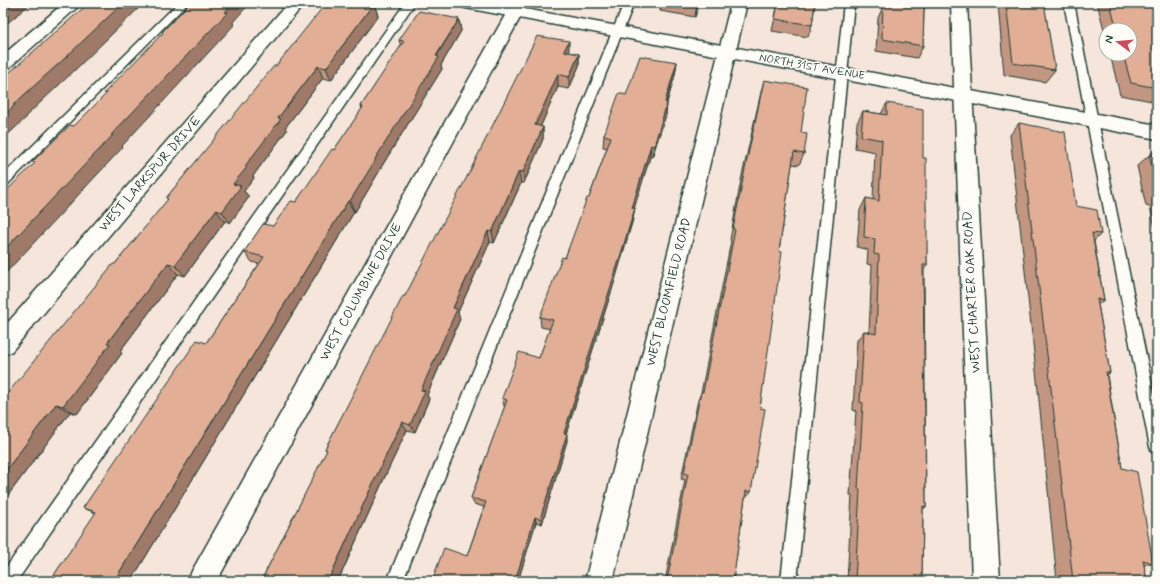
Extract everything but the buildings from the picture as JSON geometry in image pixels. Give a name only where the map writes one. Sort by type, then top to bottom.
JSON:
[{"type":"street","points":[[3,64],[74,3]]},
{"type":"street","name":"WEST LARKSPUR DRIVE","points":[[3,345],[297,3]]},
{"type":"street","name":"NORTH 31ST AVENUE","points":[[466,3],[517,8],[618,31],[1157,132]]},
{"type":"street","name":"WEST BLOOMFIELD ROAD","points":[[598,581],[739,3]]},
{"type":"street","name":"WEST CHARTER OAK ROAD","points":[[959,3],[986,581]]},
{"type":"street","name":"WEST COLUMBINE DRIVE","points":[[202,581],[517,8]]},
{"type":"lane","points":[[3,182],[183,3]]},
{"type":"lane","points":[[7,581],[410,3]]},
{"type":"lane","points":[[395,581],[629,3]]},
{"type":"lane","points":[[790,581],[849,3]]},
{"type":"lane","points":[[1069,3],[1157,447]]}]
